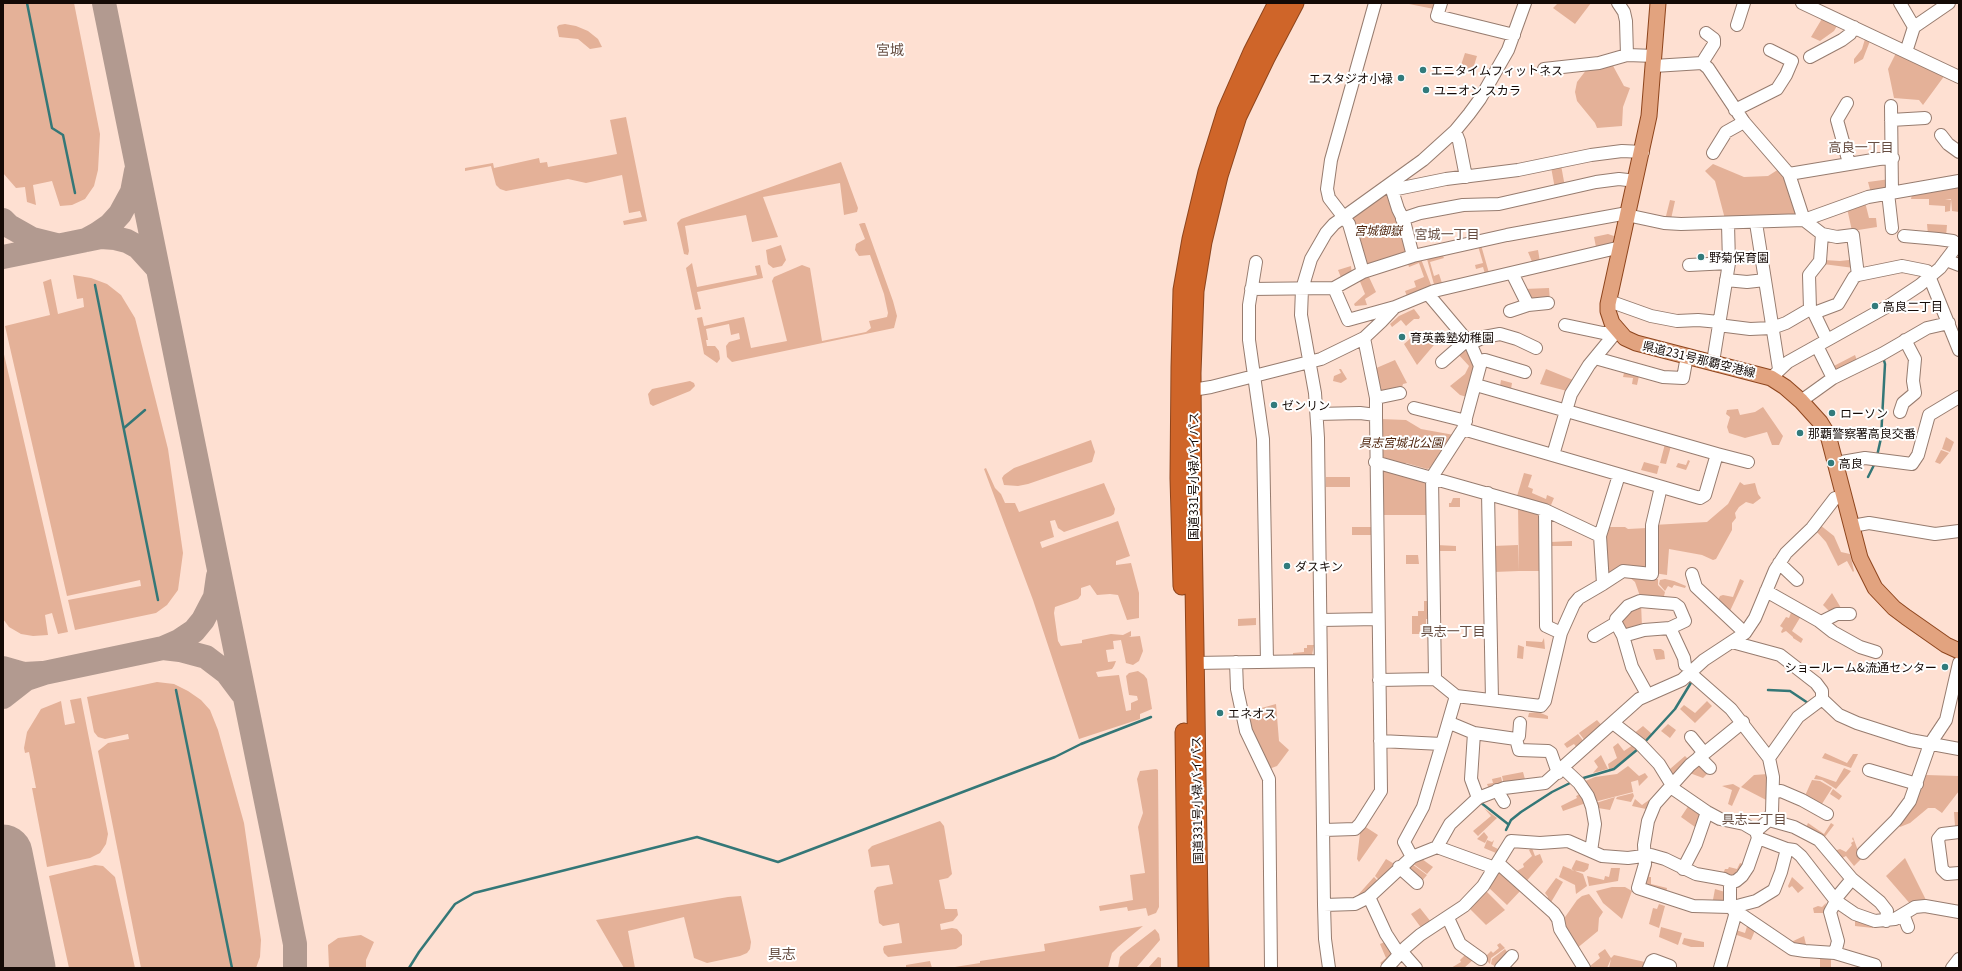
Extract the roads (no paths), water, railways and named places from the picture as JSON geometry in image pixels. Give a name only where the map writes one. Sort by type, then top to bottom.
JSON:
[{"type":"highway","name":"国道331号小禄バイパス","points":[[1200,968],[1194,663],[1182,290],[1191,239],[1206,172],[1226,111],[1252,52],[1277,3]]},
{"type":"highway","name":"国道331号小禄バイパス","points":[[1187,968],[1179,478],[1195,291],[1203,242],[1219,176],[1238,116],[1295,3]]},
{"type":"main road","points":[[1616,330],[1608,311],[1608,301],[1643,152],[1649,116],[1658,3]]},
{"type":"main road","name":"県道231号那覇空港線","points":[[1616,330],[1625,338],[1636,343],[1713,362],[1775,373],[1785,387],[1802,401],[1826,430],[1864,568],[1880,593],[1906,617],[1946,645],[1959,651]]},
{"type":"street","points":[[1362,272],[1349,224],[1329,198],[1327,189],[1331,160],[1375,3]]},
{"type":"street","points":[[1440,3],[1437,16],[1505,31],[1514,35]]},
{"type":"street","points":[[1329,968],[1325,939],[1324,905],[1317,414],[1302,315],[1302,289],[1311,259],[1326,233],[1344,216],[1423,160],[1455,131],[1480,99],[1495,74],[1514,35],[1525,3]]},
{"type":"street","points":[[1618,3],[1624,12],[1626,21],[1627,55]]},
{"type":"street","points":[[1737,25],[1744,3]]},
{"type":"street","points":[[1802,3],[1820,7],[1854,27],[1959,77]]},
{"type":"street","points":[[1900,3],[1914,27]]},
{"type":"street","points":[[1906,52],[1914,27],[1949,3]]},
{"type":"street","points":[[1810,57],[1842,40],[1850,34],[1854,27]]},
{"type":"street","points":[[1702,63],[1714,44],[1714,39],[1706,33]]},
{"type":"street","points":[[1735,110],[1777,89],[1780,84],[1792,61],[1770,50]]},
{"type":"street","points":[[1544,69],[1565,65],[1599,63],[1627,55],[1654,61],[1702,63],[1708,68],[1744,122],[1789,174],[1801,215],[1804,220],[1822,234],[1837,237],[1853,235],[1858,274]]},
{"type":"street","points":[[1847,103],[1837,120],[1849,163]]},
{"type":"street","points":[[1891,106],[1893,158],[1890,193],[1892,228]]},
{"type":"street","points":[[1891,120],[1925,118]]},
{"type":"street","points":[[1713,153],[1726,132],[1744,122]]},
{"type":"street","points":[[1455,131],[1460,141],[1466,177]]},
{"type":"street","points":[[1941,135],[1948,144],[1959,152]]},
{"type":"street","points":[[1413,256],[1404,221],[1392,190],[1446,179],[1518,170],[1592,155],[1622,151],[1643,152]]},
{"type":"street","points":[[1789,174],[1879,158],[1893,158]]},
{"type":"street","points":[[1402,219],[1420,213],[1463,205],[1498,204],[1596,182],[1619,179],[1636,182]]},
{"type":"street","points":[[1251,289],[1334,288],[1362,272],[1413,256],[1507,234],[1622,214],[1664,223],[1728,224],[1804,220],[1868,197],[1959,182]]},
{"type":"street","points":[[1756,223],[1772,328],[1775,373],[1822,343],[1905,296],[1930,277],[1946,260],[1958,244],[1953,241],[1938,238],[1904,236]]},
{"type":"street","points":[[1713,362],[1729,263],[1728,224]]},
{"type":"street","points":[[1822,234],[1820,261],[1809,275],[1812,311],[1833,378]]},
{"type":"street","points":[[1334,288],[1348,320],[1395,307],[1428,294],[1474,280],[1621,247]]},
{"type":"street","points":[[1946,260],[1959,265]]},
{"type":"street","points":[[1256,262],[1249,306],[1249,340],[1263,439],[1267,662]]},
{"type":"street","points":[[1689,265],[1729,263]]},
{"type":"street","points":[[1608,301],[1651,316],[1677,321],[1698,320],[1750,329],[1772,328],[1812,311],[1838,304],[1854,277],[1858,274],[1902,266],[1925,270],[1930,277],[1953,326],[1959,350]]},
{"type":"street","points":[[1512,272],[1528,304]]},
{"type":"street","points":[[1726,280],[1747,282],[1765,280]]},
{"type":"street","points":[[1428,294],[1468,342],[1480,366],[1465,425],[1432,477],[1435,678]]},
{"type":"street","points":[[1510,311],[1528,304],[1548,303]]},
{"type":"street","points":[[1186,391],[1321,359],[1364,338],[1395,307]]},
{"type":"street","points":[[1565,325],[1603,333],[1616,330]]},
{"type":"street","points":[[1802,401],[1833,378],[1927,328],[1953,326]]},
{"type":"street","points":[[1553,455],[1571,394],[1577,382],[1616,330]]},
{"type":"street","points":[[1442,362],[1468,342],[1500,334],[1517,339],[1536,348]]},
{"type":"street","points":[[1324,830],[1355,829],[1360,824],[1380,791],[1375,462],[1376,398],[1364,338]]},
{"type":"street","points":[[1900,412],[1903,402],[1915,393],[1913,381],[1915,359],[1905,340]]},
{"type":"street","points":[[1595,358],[1663,377],[1683,378],[1687,356]]},
{"type":"street","points":[[1478,361],[1485,360],[1525,372]]},
{"type":"street","points":[[1476,385],[1748,462]]},
{"type":"street","points":[[1376,398],[1400,393]]},
{"type":"street","points":[[1836,463],[1865,458],[1912,464],[1918,454],[1929,415],[1959,398]]},
{"type":"street","points":[[1414,408],[1553,455],[1700,498],[1705,495],[1717,454]]},
{"type":"street","points":[[1317,414],[1360,413],[1376,415]]},
{"type":"street","points":[[1375,462],[1545,510],[1600,536]]},
{"type":"street","points":[[1603,584],[1600,536],[1619,475]]},
{"type":"street","points":[[1379,680],[1435,678],[1456,696],[1541,706],[1544,701],[1561,633],[1574,604],[1579,598],[1623,572],[1652,574],[1652,525],[1661,487]]},
{"type":"street","points":[[1488,493],[1492,700]]},
{"type":"street","points":[[1324,905],[1355,904],[1369,897],[1399,867],[1412,857],[1437,847],[1450,824],[1478,798],[1497,790],[1545,783],[1639,699],[1647,694],[1665,688],[1688,669],[1744,633],[1755,618],[1778,563],[1812,528],[1834,498],[1844,496]]},
{"type":"street","points":[[1545,510],[1546,626],[1561,633]]},
{"type":"street","points":[[1852,526],[1869,523],[1935,534],[1959,531]]},
{"type":"street","points":[[1778,563],[1798,580]]},
{"type":"street","points":[[1692,574],[1696,587],[1744,633]]},
{"type":"street","points":[[1766,591],[1821,622],[1833,632],[1860,647],[1876,652]]},
{"type":"street","points":[[1594,636],[1616,623],[1624,610],[1637,601],[1675,604],[1679,607],[1685,621],[1670,628],[1644,630],[1623,636]]},
{"type":"street","points":[[1821,622],[1837,614],[1850,614]]},
{"type":"street","points":[[1321,620],[1378,619]]},
{"type":"street","points":[[1616,623],[1623,636],[1632,667],[1647,694]]},
{"type":"street","points":[[1670,628],[1688,669],[1743,722],[1769,758],[1774,792],[1772,812],[1769,820],[1757,834],[1748,867],[1739,878],[1730,882]]},
{"type":"street","points":[[1732,642],[1780,655],[1816,683],[1822,691],[1822,699],[1839,715],[1857,723],[1910,740],[1959,749]]},
{"type":"street","points":[[1194,663],[1321,661]]},
{"type":"street","points":[[1236,662],[1237,689],[1246,731],[1269,779],[1271,968]]},
{"type":"street","points":[[1863,854],[1910,801],[1930,744],[1946,720],[1959,663]]},
{"type":"street","points":[[1412,857],[1404,842],[1423,807],[1450,723],[1456,696]]},
{"type":"street","points":[[1769,758],[1798,717],[1822,699]]},
{"type":"street","points":[[1743,722],[1690,765],[1656,804],[1651,816],[1644,845],[1645,864],[1638,888],[1693,906],[1733,910],[1792,949],[1836,953],[1875,965]]},
{"type":"street","points":[[1450,723],[1515,748],[1548,751],[1551,753],[1561,770],[1577,782],[1588,796],[1594,815],[1595,824],[1591,851]]},
{"type":"street","points":[[1515,748],[1519,736],[1520,723]]},
{"type":"street","points":[[1613,723],[1642,746],[1659,764],[1672,786],[1706,812],[1720,818],[1744,824],[1757,834],[1787,849],[1794,850],[1801,856],[1836,901],[1855,914],[1875,921],[1886,921],[1904,914],[1915,907],[1925,906],[1959,912]]},
{"type":"street","points":[[1474,733],[1471,779],[1478,798]]},
{"type":"street","points":[[1691,737],[1710,768]]},
{"type":"street","points":[[1380,741],[1442,744]]},
{"type":"street","points":[[1869,770],[1917,784]]},
{"type":"street","points":[[1497,790],[1504,802]]},
{"type":"street","points":[[1774,792],[1781,792],[1802,800],[1826,814]]},
{"type":"street","points":[[1683,869],[1696,844],[1706,812]]},
{"type":"street","points":[[1769,820],[1794,827],[1819,840],[1852,879],[1880,902],[1887,911],[1886,921]]},
{"type":"street","points":[[1959,832],[1942,834],[1938,839],[1942,869],[1947,874],[1959,873]]},
{"type":"street","points":[[1387,968],[1400,953],[1420,935],[1448,918],[1464,906],[1497,866],[1511,841],[1540,843],[1568,840],[1602,856],[1628,858],[1651,855],[1665,859],[1696,874],[1724,879],[1730,882]]},
{"type":"street","points":[[1437,847],[1497,866],[1554,913],[1558,919],[1560,929],[1584,968]]},
{"type":"street","points":[[1733,910],[1737,906],[1756,901],[1774,890],[1781,872],[1787,849]]},
{"type":"street","points":[[1399,867],[1417,883]]},
{"type":"street","points":[[1836,953],[1838,941],[1830,912],[1837,897],[1852,879]]},
{"type":"street","points":[[1720,968],[1733,910],[1730,882]]},
{"type":"street","points":[[1369,897],[1386,934],[1400,953],[1416,968]]},
{"type":"street","points":[[1904,914],[1908,927]]},
{"type":"street","points":[[1448,918],[1460,944],[1481,959]]},
{"type":"street","points":[[1501,968],[1512,956]]},
{"type":"street","points":[[1952,968],[1959,959]]},
{"type":"street","points":[[1649,968],[1654,960],[1670,966]]},
{"type":"waterway","points":[[27,3],[52,128],[63,135],[75,193]]},
{"type":"waterway","points":[[95,285],[158,600]]},
{"type":"waterway","points":[[1877,456],[1881,438],[1885,364],[1883,357]]},
{"type":"waterway","points":[[124,428],[145,410]]},
{"type":"waterway","points":[[1868,477],[1875,463]]},
{"type":"waterway","points":[[1643,744],[1675,709],[1692,681]]},
{"type":"waterway","points":[[176,690],[232,968]]},
{"type":"waterway","points":[[1768,690],[1790,691],[1808,703]]},
{"type":"waterway","points":[[409,968],[419,952],[455,904],[474,893],[697,837],[778,862],[1055,757],[1081,744],[1151,717]]},
{"type":"waterway","points":[[1580,779],[1614,769],[1638,749]]},
{"type":"waterway","points":[[1506,830],[1511,820],[1521,812],[1552,792],[1572,782]]},
{"type":"waterway","points":[[1480,802],[1508,824]]},
{"type":"place","name":"エニタイムフィットネス","points":[[1423,70]]},
{"type":"place","name":"エスタジオ小禄","points":[[1401,78]]},
{"type":"place","name":"ユニオン スカラ","points":[[1426,90]]},
{"type":"place","name":"野菊保育園","points":[[1701,257]]},
{"type":"place","name":"高良二丁目","points":[[1875,306]]},
{"type":"place","name":"育英義塾幼稚園","points":[[1402,337]]},
{"type":"place","name":"ゼンリン","points":[[1274,405]]},
{"type":"place","name":"ローソン","points":[[1832,413]]},
{"type":"place","name":"那覇警察署高良交番","points":[[1800,433]]},
{"type":"place","name":"高良","points":[[1831,463]]},
{"type":"place","name":"ダスキン","points":[[1287,566]]},
{"type":"place","name":"ショールーム&流通センター","points":[[1945,667]]},
{"type":"place","name":"エネオス","points":[[1220,713]]},
{"type":"district","name":"宮城","points":[[890,50]]},
{"type":"district","name":"高良一丁目","points":[[1861,147]]},
{"type":"district","name":"宮城一丁目","points":[[1447,234]]},
{"type":"district","name":"具志一丁目","points":[[1453,631]]},
{"type":"district","name":"具志二丁目","points":[[1754,819]]},
{"type":"district","name":"具志","points":[[782,954]]},
{"type":"park label","name":"宮城御嶽","points":[[1378,230]]},
{"type":"park label","name":"具志宮城北公園","points":[[1401,442]]}]
